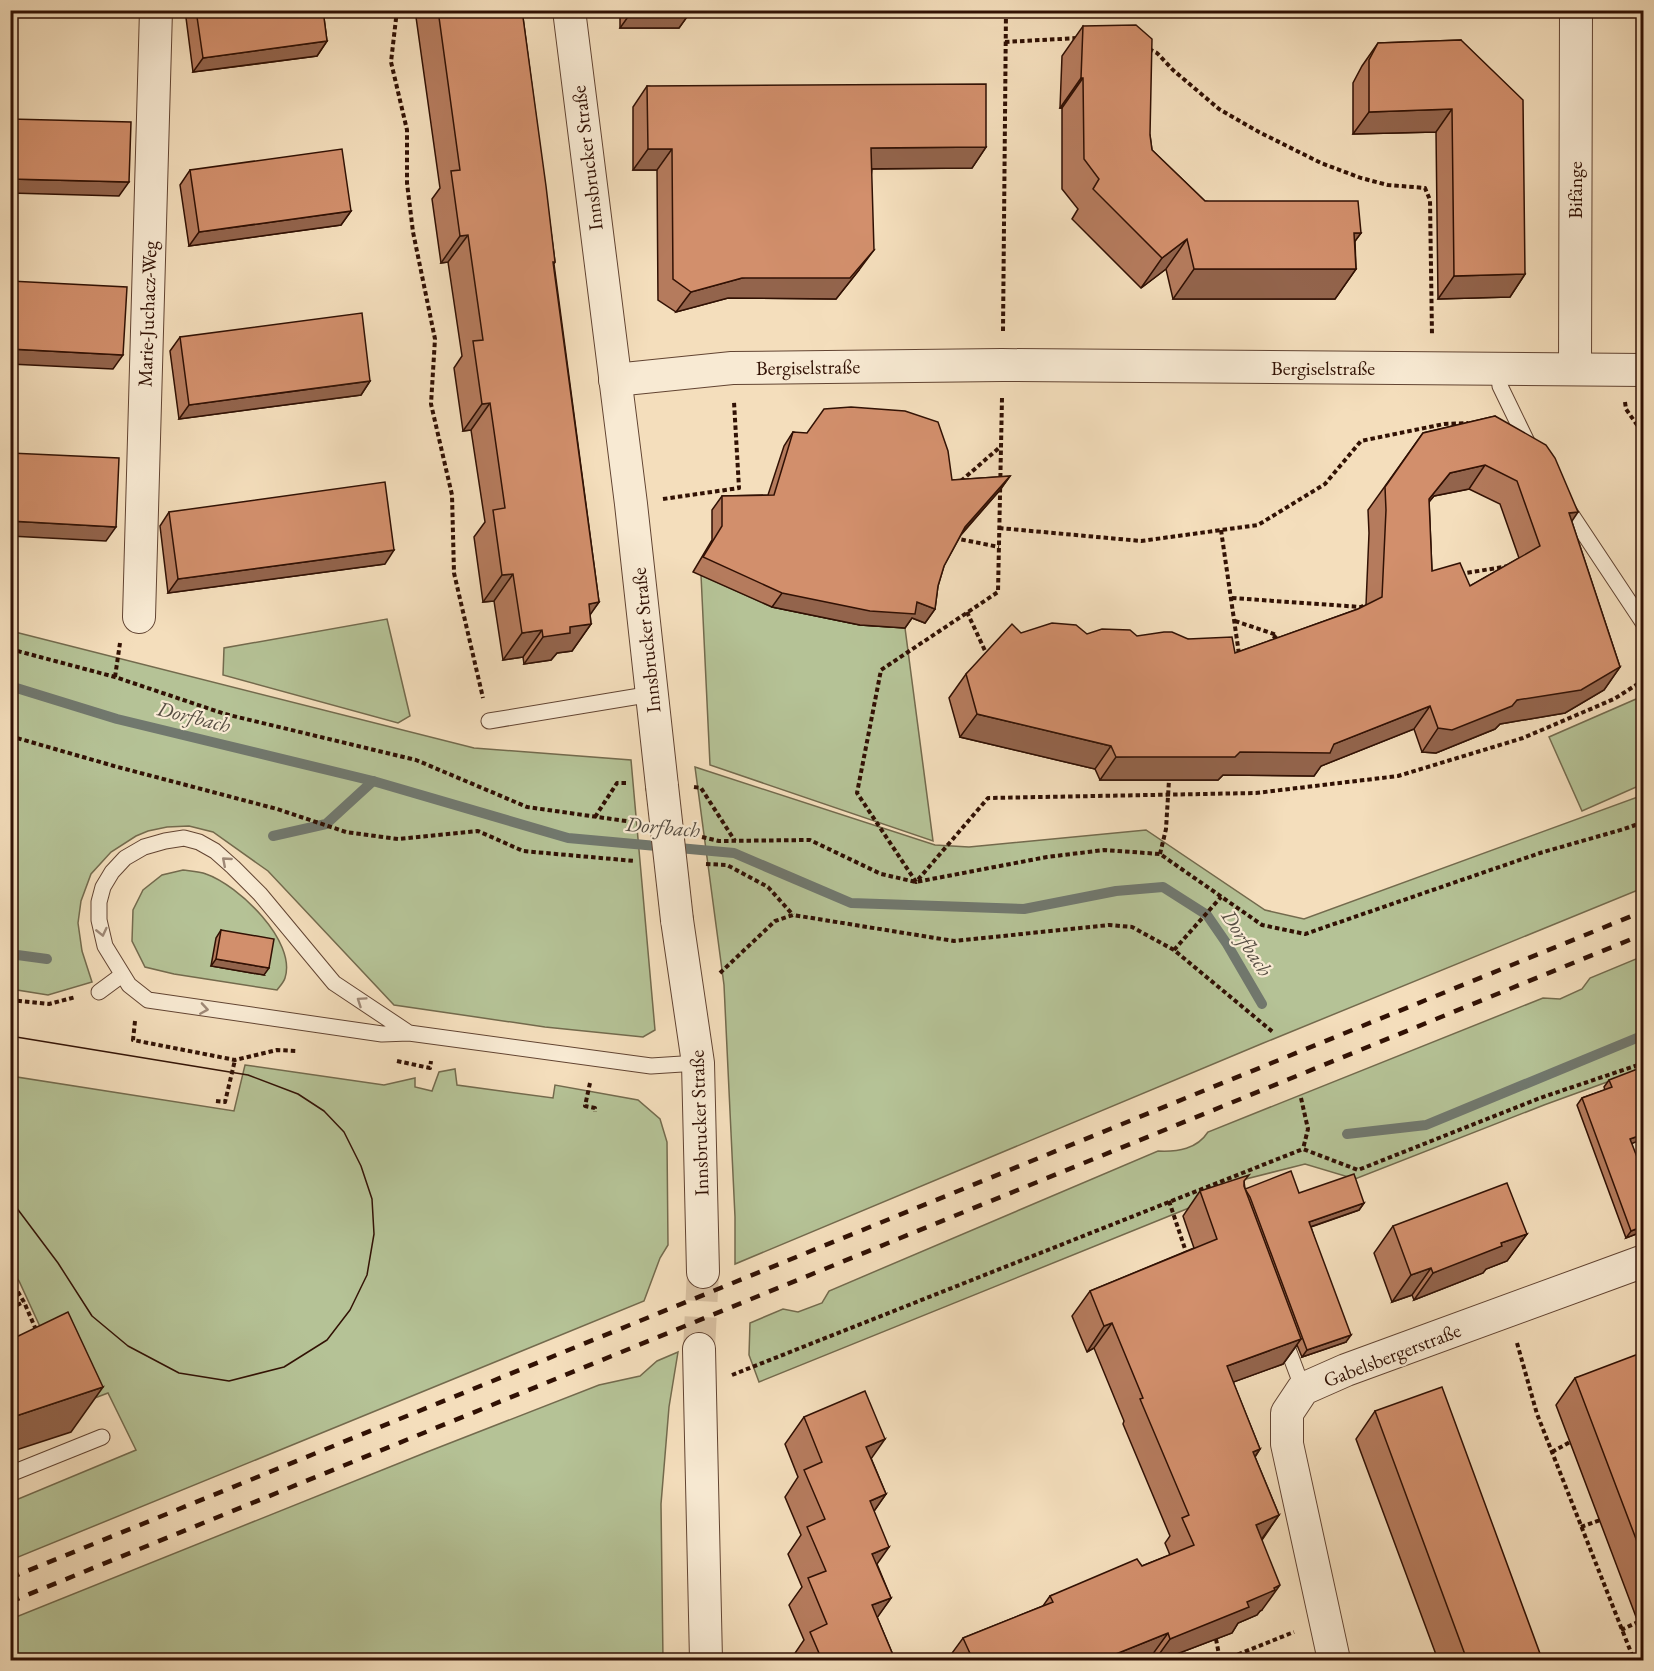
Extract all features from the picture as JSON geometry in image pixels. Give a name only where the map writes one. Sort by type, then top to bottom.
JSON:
[{"type":"street","name":"Marie-Juchacz-Weg","points":[[139,617],[156,10]]},
{"type":"street","name":"Innsbrucker Straße","points":[[569,10],[632,504],[676,920],[698,1063],[704,1272]]},
{"type":"street","name":"Bifänge","points":[[1575,369],[1576,12]]},
{"type":"street","name":"Bergiselstraße","points":[[615,380],[732,368],[1002,365],[1644,370]]},
{"type":"street","name":"Gabelsbergerstraße","points":[[1334,1660],[1287,1444],[1287,1413],[1303,1389],[1346,1370],[1644,1261]]},
{"type":"street","points":[[699,1349],[706,1660]]},
{"type":"lane","points":[[1498,368],[1500,386],[1540,465]]},
{"type":"lane","points":[[1558,494],[1644,624]]},
{"type":"lane","points":[[489,721],[652,694]]},
{"type":"lane","points":[[409,1034],[334,983],[260,894],[234,867],[215,851],[199,842],[184,838],[165,840],[144,847],[125,858],[112,872],[103,887],[99,902],[99,920],[105,946],[129,985],[148,1000],[382,1034],[409,1034],[651,1066],[698,1063]]},
{"type":"lane","points":[[99,992],[122,975]]},
{"type":"lane","points":[[1280,1325],[1303,1389]]},
{"type":"lane","points":[[10,1474],[102,1437]]},
{"type":"path","points":[[397,10],[391,62],[407,130],[412,232],[435,339],[431,404],[452,495],[454,573],[489,721]]},
{"type":"path","points":[[916,882],[857,793],[881,670],[998,592],[1006,12],[1576,12]]},
{"type":"path","points":[[1005,42],[1080,38]]},
{"type":"path","points":[[1142,45],[1157,53],[1173,70],[1219,109],[1259,132],[1321,163],[1361,178],[1388,185],[1425,188],[1430,200],[1433,369]]},
{"type":"path","points":[[632,504],[739,488],[732,368]]},
{"type":"path","points":[[999,528],[1141,541],[1258,525],[1325,484],[1361,441],[1444,424],[1517,422]]},
{"type":"path","points":[[954,487],[1001,446]]},
{"type":"path","points":[[1221,530],[1239,660]]},
{"type":"path","points":[[953,538],[999,547]]},
{"type":"path","points":[[1457,574],[1515,565]]},
{"type":"path","points":[[1232,598],[1361,607],[1371,603]]},
{"type":"path","points":[[967,612],[988,657]]},
{"type":"path","points":[[1235,621],[1277,635],[1262,649]]},
{"type":"path","points":[[10,649],[115,677],[225,714],[416,760],[527,807],[636,823]]},
{"type":"path","points":[[916,882],[988,798],[1256,793],[1398,776],[1523,738],[1614,699],[1644,680]]},
{"type":"path","points":[[10,736],[277,809],[346,832],[398,839],[478,831],[523,851],[641,861]]},
{"type":"path","points":[[1160,854],[1166,829],[1168,780]]},
{"type":"path","points":[[595,817],[617,783],[701,788],[735,841]]},
{"type":"path","points":[[719,841],[810,840],[881,874],[916,882],[1047,857],[1104,850],[1160,854],[1262,925],[1305,934],[1540,853],[1624,830],[1644,822]]},
{"type":"path","points":[[727,865],[768,887],[792,915]]},
{"type":"path","points":[[1174,950],[1221,897]]},
{"type":"path","points":[[715,978],[775,921],[792,915],[954,941],[1109,926],[1132,927],[1174,950],[1274,1033]]},
{"type":"path","points":[[10,1000],[49,1004],[99,992]]},
{"type":"path","points":[[136,1015],[133,1040],[234,1060],[277,1050],[301,1051]]},
{"type":"path","points":[[394,1061],[430,1068],[434,1037]]},
{"type":"path","points":[[594,1057],[585,1106],[595,1108],[595,1112]]},
{"type":"path","points":[[216,1101],[225,1102],[234,1060]]},
{"type":"path","points":[[699,1382],[734,1374],[1303,1149],[1358,1170],[1540,1098],[1644,1062]]},
{"type":"path","points":[[1301,1098],[1308,1129],[1303,1149]]},
{"type":"path","points":[[1168,1202],[1188,1256]]},
{"type":"path","points":[[10,1279],[24,1302],[38,1334]]},
{"type":"path","points":[[10,1308],[24,1302]]},
{"type":"path","points":[[1508,1311],[1537,1414],[1634,1660]]},
{"type":"path","points":[[1552,1452],[1570,1442]]},
{"type":"path","points":[[1581,1527],[1600,1520]]},
{"type":"path","points":[[1216,1639],[1222,1660],[1326,1619]]},
{"type":"path","points":[[1621,1630],[1638,1622]]},
{"type":"green space","points":[[701,575],[772,607],[860,625],[905,628],[933,841],[710,765]]},
{"type":"green space","points":[[387,619],[410,716],[398,723],[223,675],[224,648]]},
{"type":"green space","points":[[11,631],[474,748],[631,760],[655,1030],[643,1037],[545,1027],[394,1005],[268,871],[213,832],[189,826],[167,827],[136,836],[111,852],[91,874],[81,901],[78,923],[82,951],[92,982],[48,995],[11,989]]},
{"type":"green space","points":[[1643,696],[1643,784],[1582,811],[1549,737]]},
{"type":"green space","points":[[695,767],[935,845],[969,847],[1146,830],[1265,910],[1304,919],[1643,795],[1643,888],[1261,1044],[735,1264],[735,1217],[724,985]]},
{"type":"green space","points":[[183,870],[203,873],[219,880],[234,890],[262,916],[274,932],[286,963],[284,980],[277,990],[174,974],[145,967],[132,941],[133,910],[143,890],[162,875]]},
{"type":"green space","points":[[1643,956],[1643,1069],[1355,1179],[1305,1164],[1246,1179],[1189,1208],[759,1382],[749,1355],[750,1323],[783,1309],[798,1312],[822,1303],[829,1291],[1158,1151],[1173,1151],[1193,1146],[1208,1132],[1543,998],[1560,999],[1582,989],[1590,978]]},
{"type":"green space","points":[[245,1065],[384,1085],[415,1078],[415,1087],[432,1091],[439,1072],[455,1069],[457,1085],[553,1098],[555,1085],[638,1100],[660,1119],[667,1142],[668,1245],[660,1258],[644,1301],[11,1560],[11,1502],[136,1450],[108,1393],[76,1405],[19,1281],[11,1270],[10,1076],[234,1111]]},
{"type":"green space","points":[[678,1352],[669,1407],[661,1504],[663,1660],[11,1660],[11,1619],[599,1385],[640,1376],[657,1361]]},
{"type":"building","points":[[196,10],[323,10],[327,41],[203,58]]},
{"type":"building","points":[[438,10],[522,10],[599,602],[589,604],[591,624],[570,627],[570,633],[543,637],[542,630],[522,633],[513,574],[502,575],[493,510],[505,508],[490,403],[482,404],[473,341],[483,340],[468,235],[460,236],[451,171],[460,170]]},
{"type":"building","points":[[630,10],[689,10],[689,14],[630,14]]},
{"type":"building","points":[[1136,25],[1152,39],[1150,135],[1152,150],[1205,201],[1358,201],[1361,233],[1354,233],[1356,269],[1194,269],[1187,239],[1162,258],[1093,189],[1099,179],[1084,159],[1083,78],[1081,78],[1083,26]]},
{"type":"building","points":[[1461,40],[1523,100],[1525,274],[1454,276],[1452,109],[1369,112],[1369,60],[1378,43]]},
{"type":"building","points":[[986,84],[986,147],[871,148],[874,250],[850,278],[742,278],[691,292],[673,279],[672,149],[648,149],[647,86]]},
{"type":"building","points":[[10,119],[131,122],[129,182],[10,179]]},
{"type":"building","points":[[342,149],[351,211],[199,232],[190,170]]},
{"type":"building","points":[[10,281],[127,287],[123,355],[10,349]]},
{"type":"building","points":[[362,313],[370,381],[189,405],[180,337]]},
{"type":"building","points":[[851,407],[905,411],[938,422],[948,451],[952,480],[1010,476],[965,527],[944,566],[935,609],[917,602],[915,614],[870,611],[782,593],[703,557],[722,526],[722,496],[774,495],[793,432],[807,433],[824,409]]},
{"type":"building","points":[[1495,416],[1546,445],[1555,458],[1578,512],[1569,513],[1620,667],[1581,690],[1517,700],[1512,706],[1452,730],[1438,728],[1430,706],[1334,744],[1330,753],[1240,752],[1235,757],[1116,757],[1111,746],[977,714],[966,674],[1012,624],[1021,633],[1052,623],[1076,625],[1087,634],[1102,629],[1130,630],[1137,636],[1172,632],[1188,639],[1232,637],[1235,653],[1358,609],[1382,597],[1385,487],[1423,433]],"holes":[[[1485,465],[1517,481],[1540,546],[1470,586],[1460,563],[1432,571],[1429,499],[1450,473]]]},
{"type":"building","points":[[10,453],[119,458],[116,527],[10,521]]},
{"type":"building","points":[[385,482],[394,550],[178,579],[169,512]]},
{"type":"building","points":[[221,930],[274,939],[269,968],[216,959]]},
{"type":"building","points":[[1640,1068],[1644,1078],[1644,1134],[1630,1139],[1644,1175],[1644,1226],[1631,1231],[1582,1098],[1612,1087],[1609,1080]]},
{"type":"building","points":[[1291,1171],[1299,1193],[1354,1174],[1364,1203],[1309,1222],[1351,1335],[1307,1350],[1245,1189]]},
{"type":"building","points":[[1249,1175],[1244,1181],[1244,1186],[1301,1339],[1227,1366],[1260,1449],[1253,1452],[1279,1515],[1256,1525],[1280,1585],[1274,1588],[1275,1590],[1247,1602],[1249,1607],[1170,1639],[1168,1633],[1101,1660],[973,1660],[963,1638],[1053,1602],[1050,1596],[1137,1559],[1142,1566],[1194,1545],[1182,1518],[1189,1515],[1140,1399],[1143,1398],[1112,1323],[1104,1326],[1090,1291],[1217,1239],[1200,1191]]},
{"type":"building","points":[[1507,1183],[1527,1234],[1433,1273],[1431,1268],[1411,1275],[1393,1226]]},
{"type":"building","points":[[68,1312],[103,1387],[10,1418],[10,1340]]},
{"type":"building","points":[[1641,1353],[1644,1358],[1644,1560],[1575,1378]]},
{"type":"building","points":[[1442,1387],[1542,1659],[1467,1660],[1375,1411]]},
{"type":"building","points":[[865,1391],[885,1439],[866,1447],[886,1494],[870,1501],[889,1547],[872,1554],[891,1598],[872,1605],[893,1655],[883,1660],[822,1660],[810,1632],[827,1624],[808,1578],[826,1571],[807,1527],[825,1519],[804,1470],[822,1462],[804,1417]]},
{"type":"waterway","name":"Dorfbach","points":[[10,686],[117,719],[373,781],[568,838],[734,853],[851,903],[1024,909],[1116,891],[1163,887],[1207,915],[1262,1004]]},
{"type":"waterway","points":[[273,836],[326,824],[373,781]]},
{"type":"waterway","points":[[10,954],[47,959]]},
{"type":"waterway","name":"Dorfbach","points":[[1347,1134],[1426,1125],[1644,1035]]},
{"type":"tunnel","points":[[699,1349],[703,1272]]},
{"type":"tram line","points":[[10,1036],[248,1075],[298,1094],[324,1111],[344,1132],[361,1166],[372,1199],[374,1234],[367,1275],[350,1310],[327,1340],[284,1367],[229,1381],[179,1373],[128,1346],[92,1316],[58,1263],[10,1199]]},
{"type":"railway","points":[[10,1578],[1644,911]]},
{"type":"railway","points":[[10,1602],[1644,934]]}]
